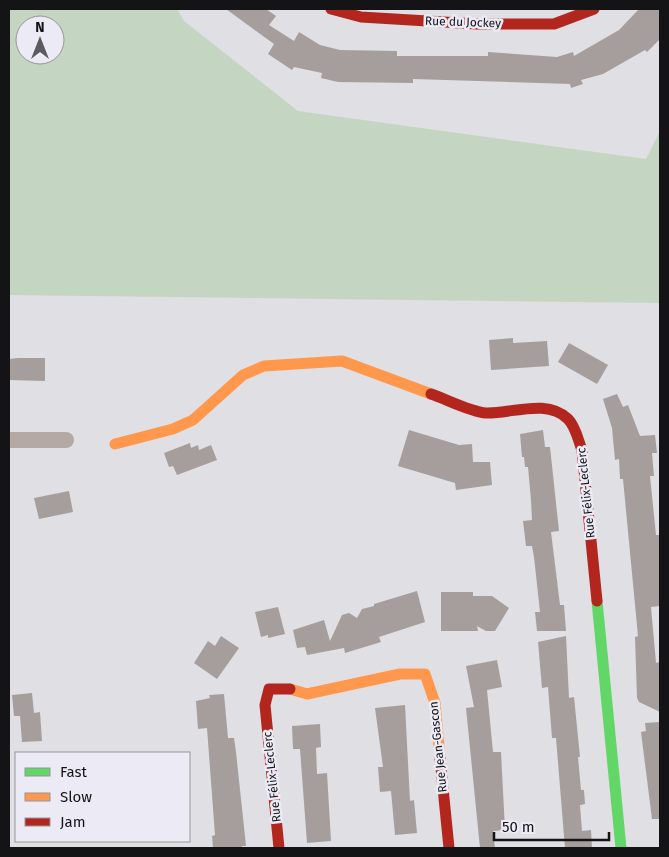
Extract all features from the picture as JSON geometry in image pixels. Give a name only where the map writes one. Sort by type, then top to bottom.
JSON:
[{"type":"street","name":"Rue du Jockey","points":[[331,9],[361,17],[477,24],[554,24],[594,9]]},
{"type":"street","name":"Rue Félix-Leclerc","points":[[115,444],[173,429],[193,420],[242,375],[264,366],[342,361],[484,413],[547,408],[568,419],[579,438],[582,450],[621,848]]},
{"type":"street","points":[[9,440],[66,440]]},
{"type":"street","name":"Rue Jean-Gascon","points":[[265,706],[269,689],[289,689],[307,694],[400,674],[425,674],[434,703],[449,848]]},
{"type":"street","name":"Rue Félix-Leclerc","points":[[265,706],[279,848]]},
{"type":"green space","points":[[9,9],[177,9],[184,21],[298,111],[646,159],[660,131],[660,303],[9,295]]},
{"type":"building","points":[[226,9],[266,9],[276,16],[269,25],[294,41],[299,32],[320,45],[340,50],[397,51],[397,56],[488,56],[488,52],[557,57],[573,52],[574,56],[619,30],[639,9],[660,9],[660,39],[647,52],[645,50],[603,74],[581,80],[583,84],[571,88],[570,84],[413,79],[413,83],[338,82],[321,78],[322,73],[294,67],[292,70],[268,54],[274,44]]},
{"type":"building","points":[[513,338],[513,343],[547,341],[549,366],[491,370],[489,340]]},
{"type":"building","points":[[569,343],[608,365],[597,384],[558,362]]},
{"type":"building","points":[[45,358],[45,381],[9,380],[9,359]]},
{"type":"building","points":[[617,394],[623,407],[628,405],[640,436],[655,435],[657,453],[652,453],[654,476],[650,476],[656,535],[659,535],[660,547],[660,606],[651,607],[656,663],[659,662],[660,667],[660,712],[639,702],[637,698],[635,637],[638,636],[623,479],[620,479],[619,459],[615,460],[612,428],[603,399]]},
{"type":"building","points":[[409,430],[459,445],[472,444],[473,462],[490,462],[492,485],[456,490],[455,483],[398,466]]},
{"type":"building","points":[[543,430],[545,447],[550,447],[559,531],[551,532],[560,605],[564,605],[566,631],[537,631],[535,612],[540,612],[534,557],[532,546],[526,546],[523,521],[532,520],[528,467],[525,467],[524,457],[522,457],[520,434]]},
{"type":"building","points":[[190,443],[191,448],[198,445],[199,450],[211,445],[217,460],[177,475],[173,466],[169,467],[164,453]]},
{"type":"building","points":[[69,491],[73,512],[39,519],[34,498]]},
{"type":"building","points":[[417,591],[425,622],[379,637],[381,642],[345,653],[344,648],[307,655],[305,647],[297,648],[293,630],[324,620],[330,641],[342,615],[349,613],[357,618],[362,609]]},
{"type":"building","points":[[441,592],[473,592],[473,596],[492,596],[509,608],[495,631],[486,631],[477,626],[478,631],[441,631]]},
{"type":"building","points":[[278,607],[285,634],[268,638],[268,635],[261,637],[255,612]]},
{"type":"building","points":[[221,636],[239,648],[217,679],[194,663],[208,641],[215,646]]},
{"type":"building","points":[[566,636],[569,698],[574,697],[581,790],[584,790],[585,804],[580,805],[582,831],[591,830],[592,848],[565,848],[556,738],[552,738],[548,687],[542,688],[538,642]]},
{"type":"building","points":[[497,660],[502,687],[487,690],[493,752],[501,752],[505,830],[493,831],[495,848],[480,848],[466,708],[474,707],[466,666]]},
{"type":"building","points":[[32,693],[34,713],[40,712],[42,741],[22,742],[20,716],[14,716],[12,695]]},
{"type":"building","points":[[224,694],[228,738],[234,738],[236,752],[246,846],[242,846],[242,848],[213,848],[212,836],[215,835],[207,728],[198,729],[196,701],[210,698],[209,695]]},
{"type":"building","points":[[405,705],[410,801],[414,800],[417,833],[395,835],[391,791],[380,792],[378,767],[383,767],[375,708]]},
{"type":"building","points":[[660,722],[660,819],[652,819],[641,732],[646,731],[645,723]]},
{"type":"building","points":[[320,724],[321,747],[316,748],[317,774],[327,773],[331,841],[307,843],[300,749],[293,749],[292,726]]},
{"type":"traffic: fast","points":[[597,601],[621,848]]},
{"type":"traffic: slow","points":[[115,444],[173,429],[193,420],[243,375],[264,366],[342,361],[431,394]]},
{"type":"traffic: slow","points":[[290,689],[307,694],[400,674],[425,674],[435,703],[440,758]]},
{"type":"traffic: jam","points":[[331,9],[361,17],[477,24],[554,24],[594,9]]},
{"type":"traffic: jam","points":[[431,394],[466,408],[486,413],[528,408],[550,409],[571,422],[582,450],[597,601]]},
{"type":"traffic: jam","points":[[279,848],[265,705],[269,689],[290,689]]},
{"type":"traffic: jam","points":[[440,758],[449,848]]}]
